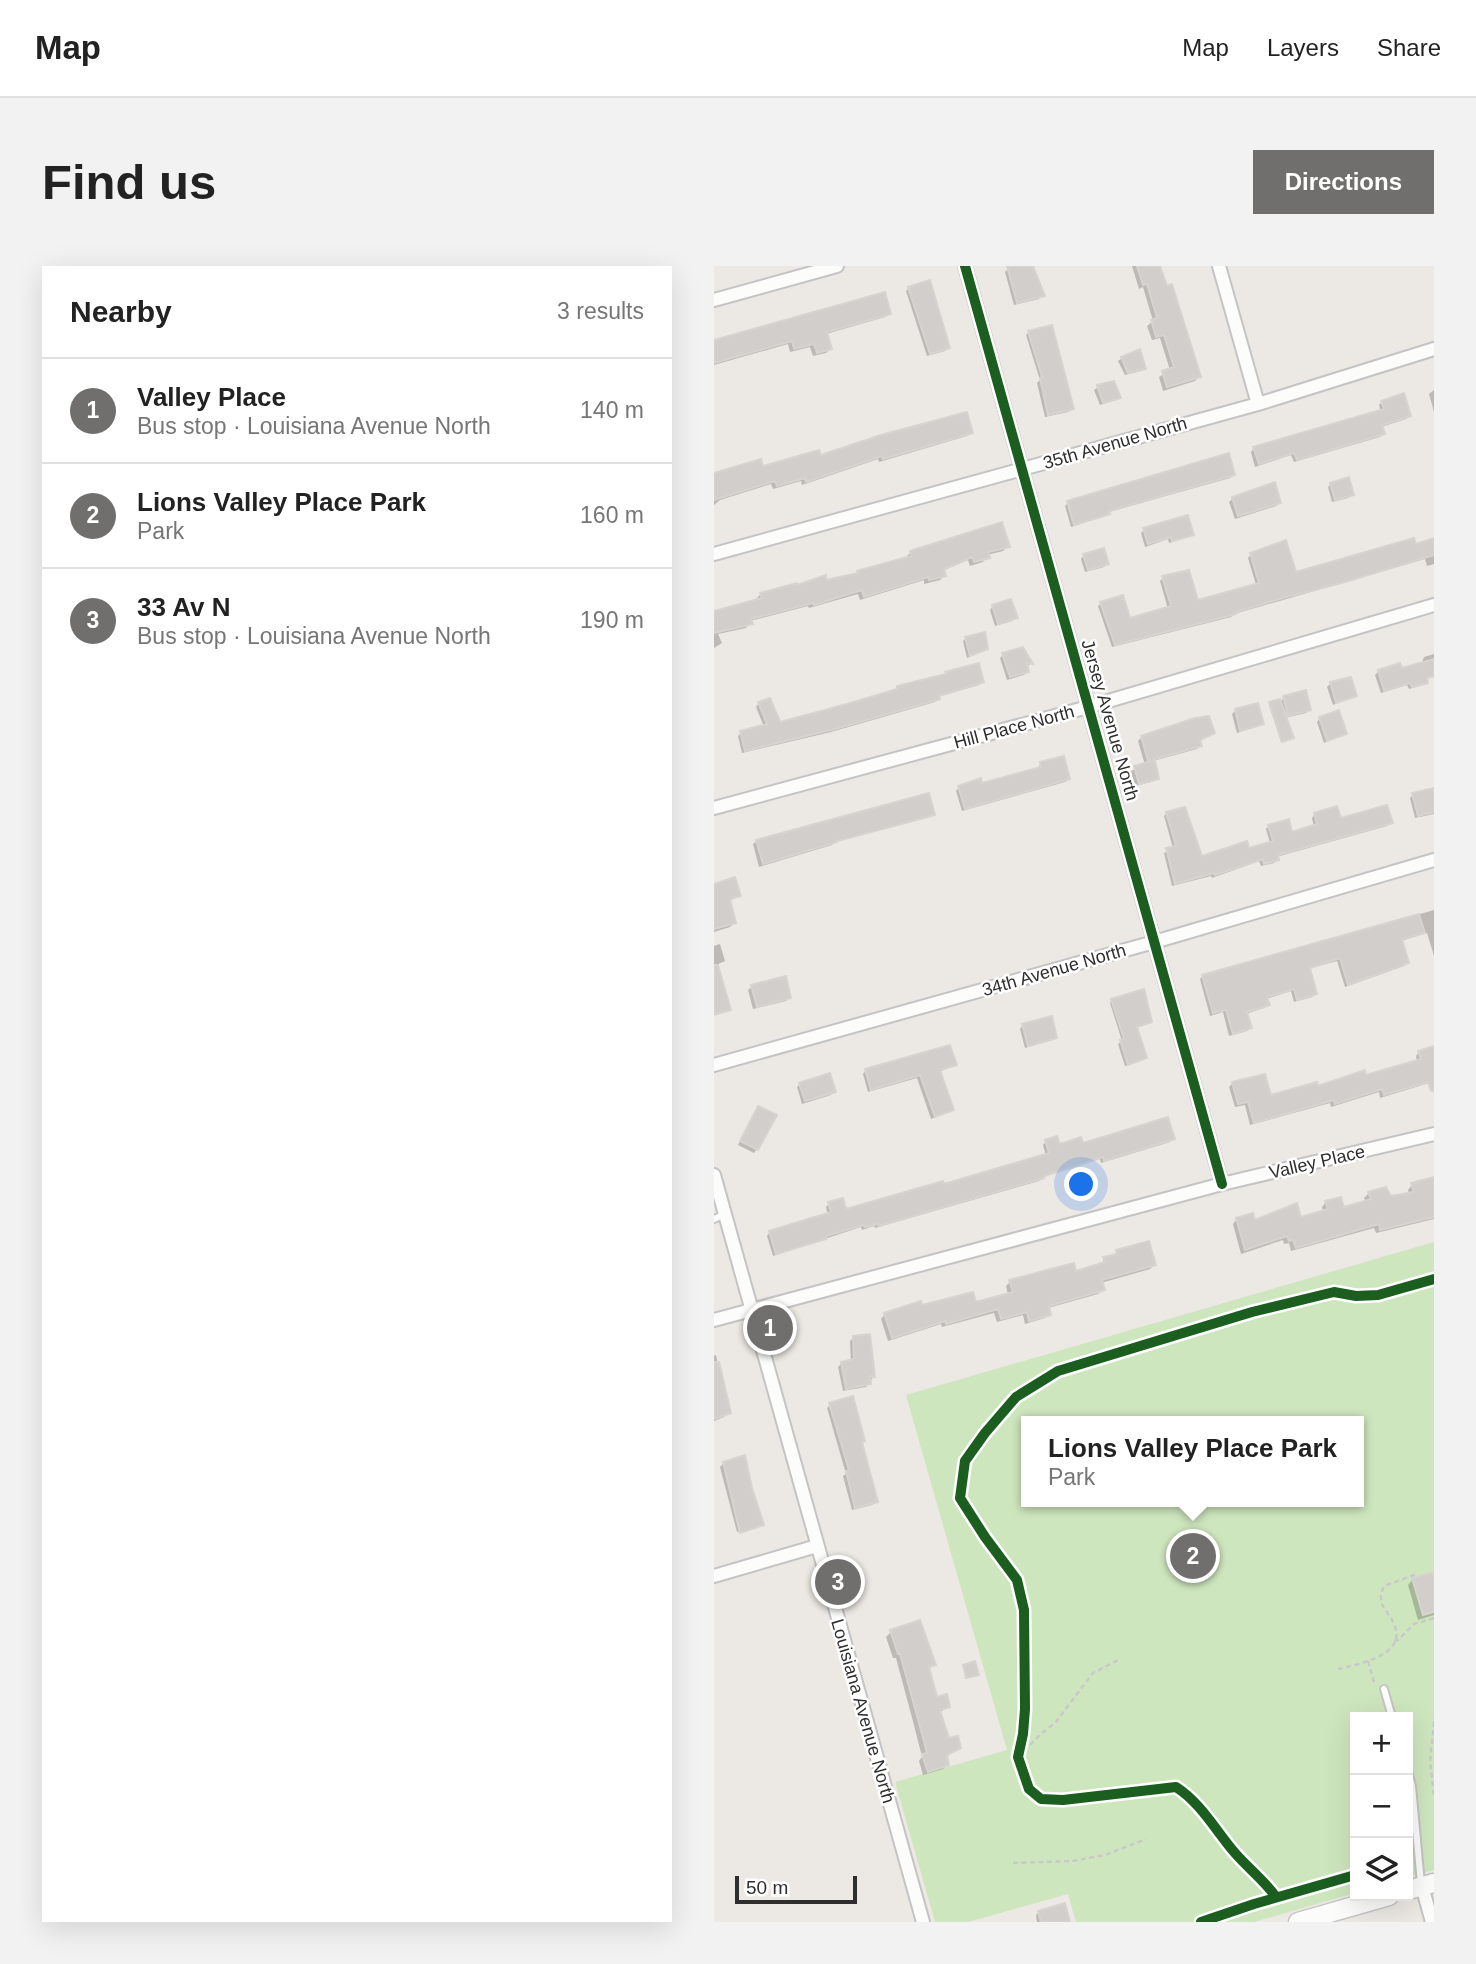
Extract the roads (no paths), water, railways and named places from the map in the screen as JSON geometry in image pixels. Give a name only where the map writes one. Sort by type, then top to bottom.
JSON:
[{"type":"street","points":[[714,300],[837,266]]},
{"type":"street","name":"Jersey Avenue North","points":[[965,266],[1222,1184]]},
{"type":"street","points":[[1219,266],[1258,404]]},
{"type":"street","name":"35th Avenue North","points":[[714,554],[1258,404],[1434,349]]},
{"type":"street","name":"Hill Place North","points":[[714,808],[1088,707],[1434,605]]},
{"type":"street","name":"34th Avenue North","points":[[714,1065],[1154,942],[1434,860]]},
{"type":"street","name":"Valley Place","points":[[714,1321],[1222,1184],[1434,1134]]},
{"type":"street","name":"Louisiana Avenue North","points":[[714,1175],[719,1216],[751,1310],[923,1922]]},
{"type":"street","points":[[714,1576],[817,1546]]},
{"type":"street","points":[[1421,1886],[1432,1922]]},
{"type":"street","points":[[1297,1922],[1371,1901]]},
{"type":"lane","points":[[1384,1689],[1391,1712]]},
{"type":"lane","points":[[1409,1775],[1421,1886]]},
{"type":"place","name":"Valley Place","points":[[770,1328]]},
{"type":"place","name":"Lions Valley Place Park","points":[[1193,1556]]},
{"type":"place","name":"33 Av N","points":[[838,1582]]}]
